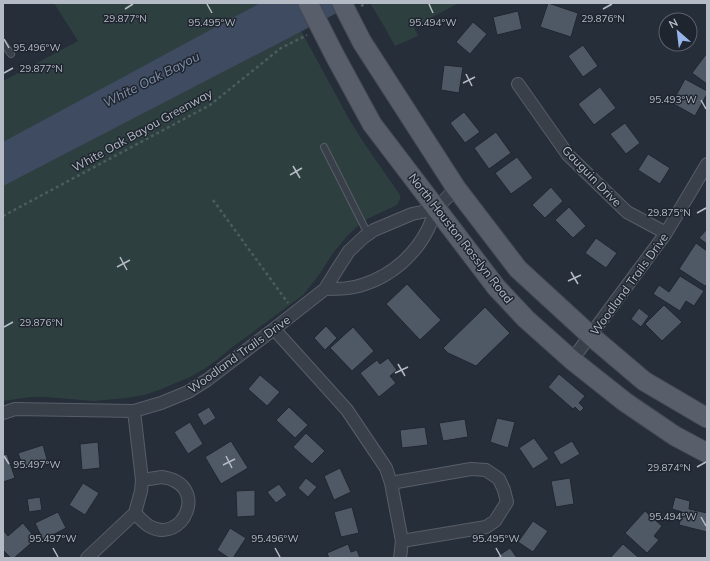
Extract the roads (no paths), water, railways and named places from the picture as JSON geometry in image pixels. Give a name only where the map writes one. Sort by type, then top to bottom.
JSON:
[{"type":"main road","name":"North Houston Rosslyn Road","points":[[308,3],[372,124],[496,287],[526,319],[572,360],[625,402],[662,428],[707,453]]},
{"type":"main road","points":[[342,3],[362,42],[456,188],[518,269],[591,336],[644,381],[707,418]]},
{"type":"street","name":"Gauguin Drive","points":[[518,84],[568,155],[627,212],[666,232]]},
{"type":"street","name":"Woodland Trails Drive","points":[[572,360],[666,232],[707,164]]},
{"type":"street","points":[[325,289],[344,289],[364,284],[386,275],[405,260],[419,244],[428,229],[436,209],[456,188]]},
{"type":"street","name":"Woodland Trails Drive","points":[[3,413],[15,409],[134,411],[188,392],[207,380],[325,289],[349,251],[368,234],[387,224],[412,214],[436,209]]},
{"type":"street","points":[[274,329],[347,410],[386,468],[391,483],[402,541],[400,558]]},
{"type":"street","points":[[88,558],[135,514],[141,491],[142,480],[134,411]]},
{"type":"street","points":[[391,483],[471,469],[486,470],[499,479],[507,502],[495,521],[486,527],[402,541]]},
{"type":"street","points":[[135,514],[150,526],[158,529],[167,529],[182,521],[187,514],[189,505],[188,496],[184,488],[171,478],[162,477],[142,480]]},
{"type":"lane","points":[[3,43],[11,54]]},
{"type":"lane","points":[[324,147],[368,234]]},
{"type":"water","name":"White Oak Bayou","points":[[260,3],[356,3],[3,186],[3,142]]}]
